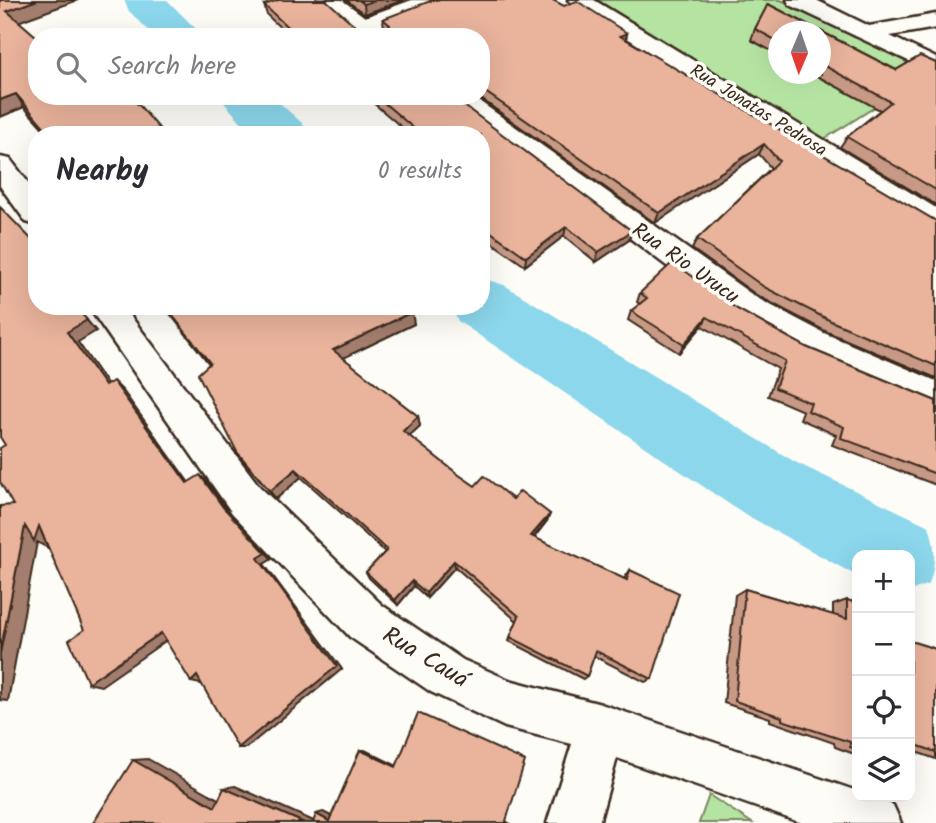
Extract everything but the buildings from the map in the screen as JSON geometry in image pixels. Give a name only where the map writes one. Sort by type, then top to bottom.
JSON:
[{"type":"street","points":[[328,0],[366,28]]},
{"type":"street","points":[[376,28],[432,0]]},
{"type":"street","name":"Rua Jonatas Pedrosa","points":[[579,0],[936,222]]},
{"type":"street","points":[[798,0],[936,67]]},
{"type":"street","points":[[866,33],[936,21]]},
{"type":"street","name":"Rua Rio Urucu","points":[[467,105],[745,307],[812,343],[936,397]]},
{"type":"street","points":[[0,166],[28,203]]},
{"type":"street","name":"Rua Cauá","points":[[111,315],[246,500],[366,621],[447,676],[505,702],[601,728],[875,823]]},
{"type":"street","points":[[573,823],[601,728]]},
{"type":"green space","points":[[592,0],[781,0],[824,21],[768,21],[768,84],[831,84],[831,25],[929,73],[824,139]]},
{"type":"green space","points":[[709,795],[752,823],[699,823]]},
{"type":"waterway","points":[[144,2],[171,28]]},
{"type":"waterway","points":[[252,105],[274,126]]},
{"type":"waterway","points":[[490,309],[768,487],[890,550]]}]
